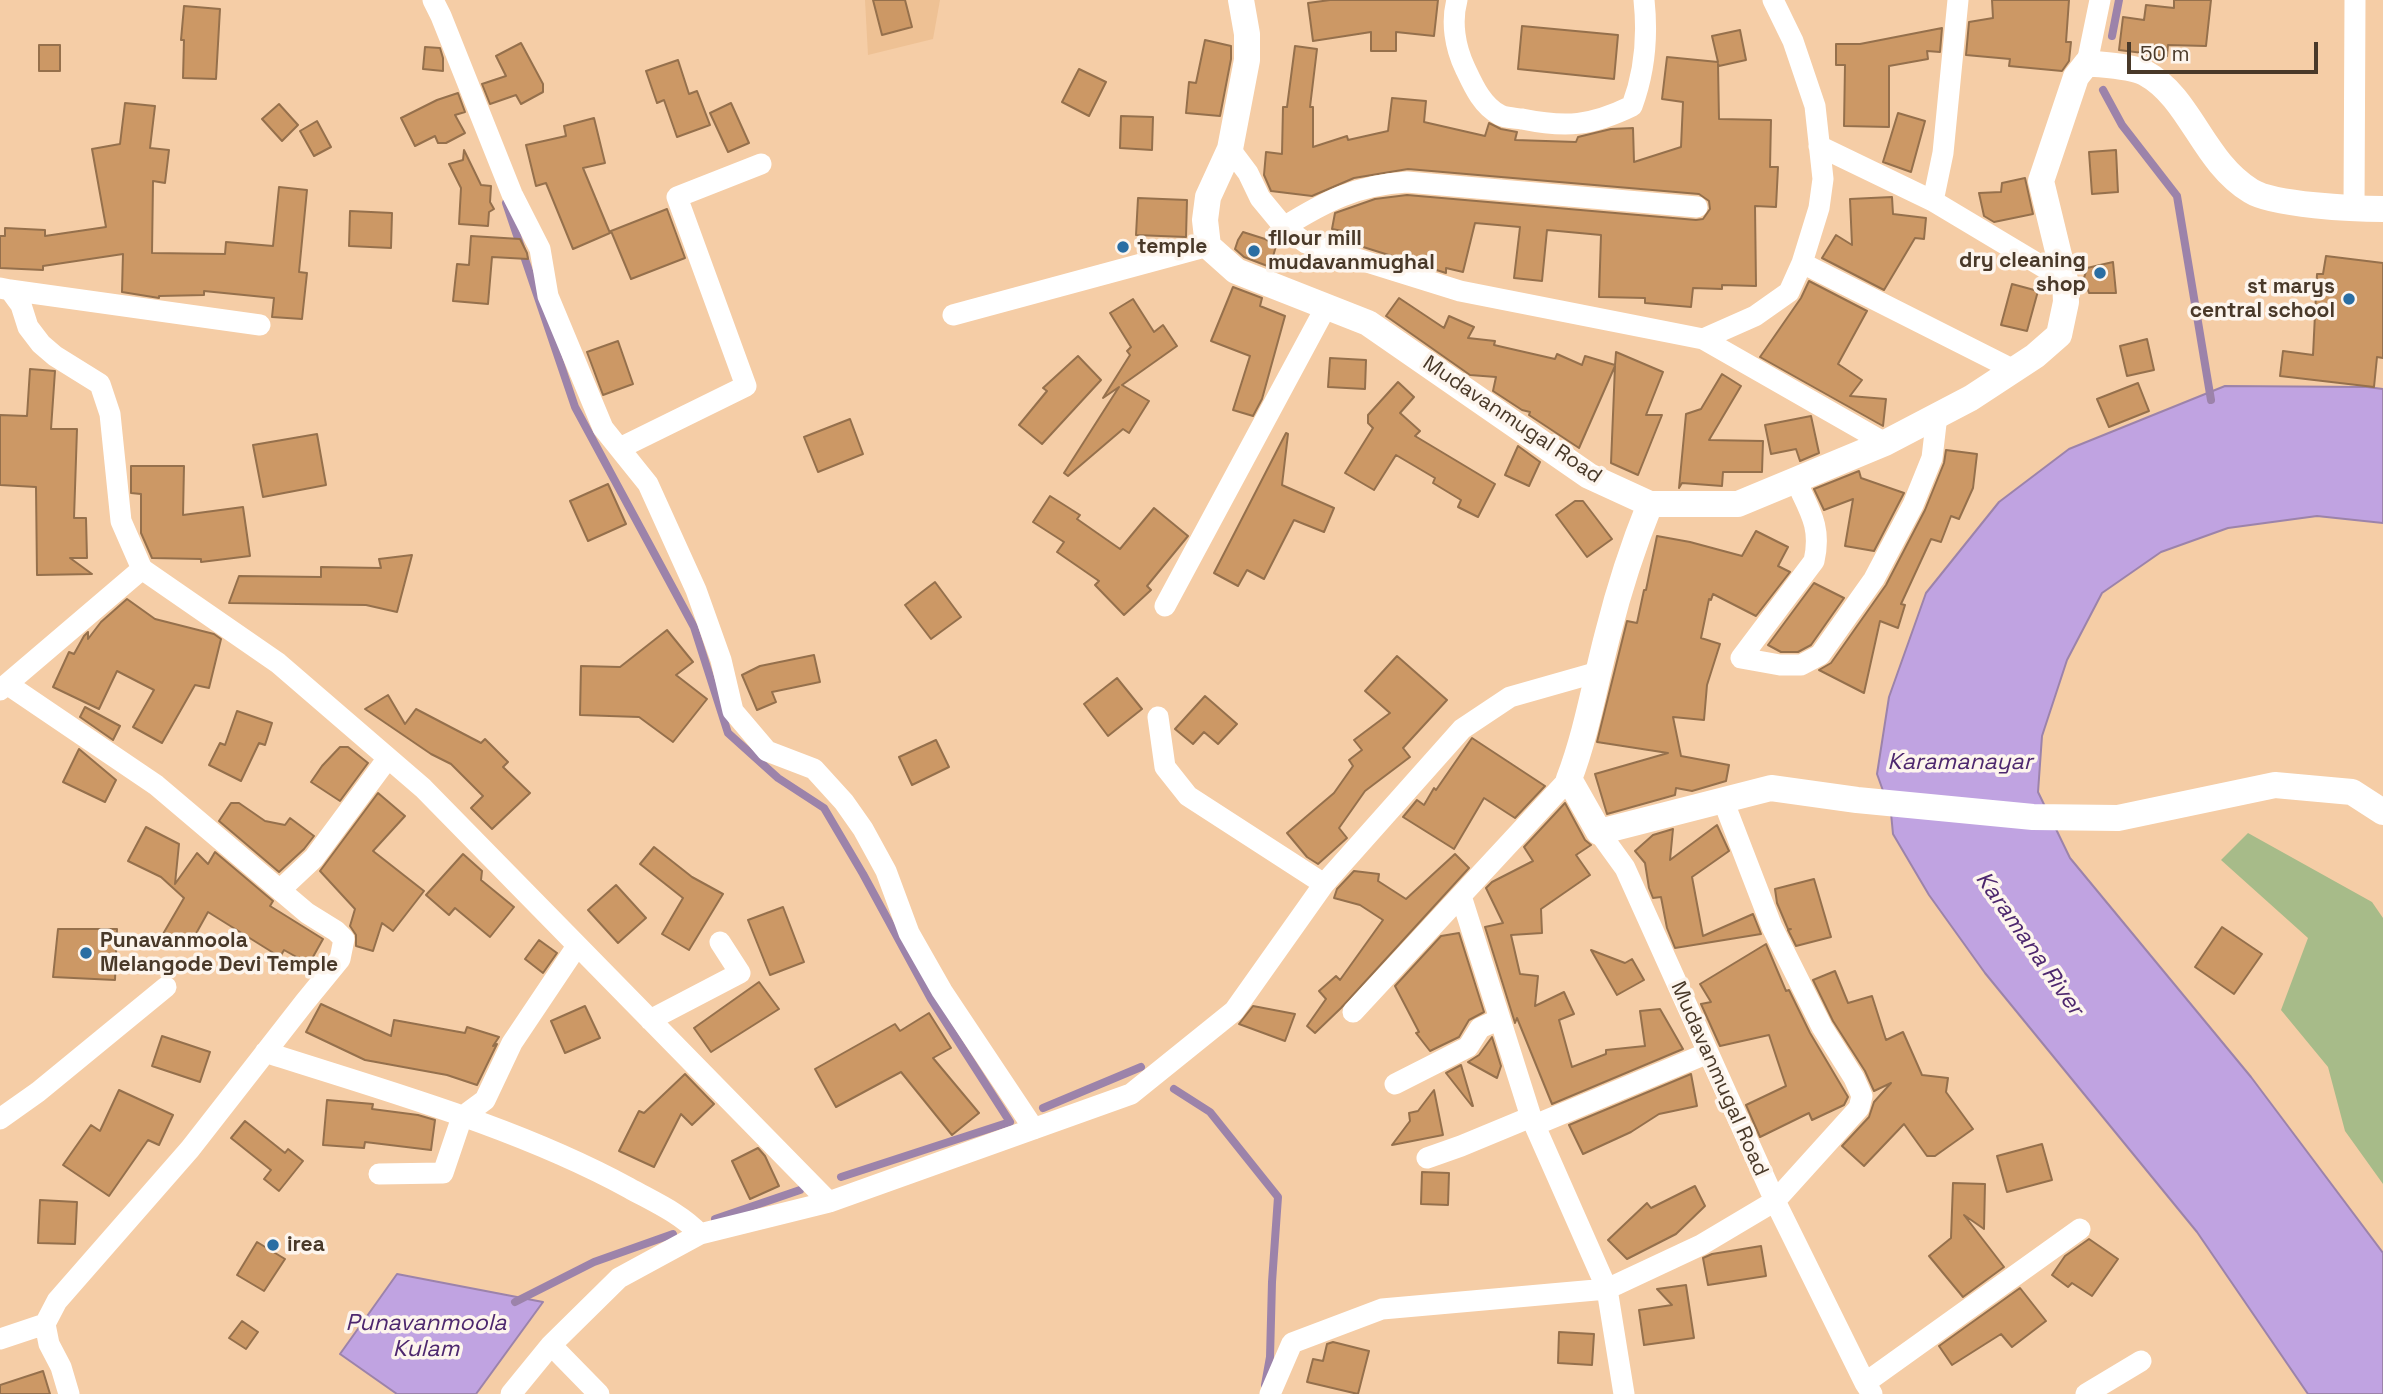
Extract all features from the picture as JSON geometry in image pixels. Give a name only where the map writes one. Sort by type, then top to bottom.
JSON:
[{"type":"street","points":[[433,0],[512,194],[540,249],[548,296],[603,428],[648,484],[696,590],[721,660],[733,711],[767,751],[814,769],[844,802],[863,829],[886,871],[915,945],[1034,1129]]},
{"type":"street","points":[[953,315],[1208,246],[1205,220],[1208,197],[1230,149],[1247,60],[1247,34],[1241,0]]},
{"type":"street","points":[[1457,0],[1453,17],[1460,58],[1478,95],[1500,116],[1571,125],[1605,119],[1632,106],[1640,84],[1645,47],[1644,0]]},
{"type":"street","points":[[1703,339],[1755,316],[1789,292],[1802,263],[1819,208],[1823,179],[1815,106],[1793,41],[1773,0]]},
{"type":"street","points":[[1933,201],[1943,153],[1958,0]]},
{"type":"street","points":[[2100,0],[2087,63],[2143,72],[2173,94],[2227,173],[2253,193],[2354,209],[2383,209]]},
{"type":"street","points":[[2354,209],[2355,0]]},
{"type":"street","name":"Mudavanmugal Road","points":[[1208,246],[1236,271],[1368,323],[1589,476],[1650,504],[1738,504],[1885,443],[1971,398],[2035,356],[2060,335],[2066,302],[2066,280],[2041,181],[2076,77],[2087,63]]},
{"type":"street","points":[[1819,146],[1933,201],[2066,280]]},
{"type":"street","points":[[1230,149],[1248,173],[1259,198],[1284,227],[1306,243],[1460,290],[1703,339],[1885,443]]},
{"type":"street","points":[[620,448],[746,386],[677,197],[761,164]]},
{"type":"street","points":[[1284,227],[1321,204],[1379,184],[1407,182],[1697,206]]},
{"type":"street","points":[[1802,263],[2014,370]]},
{"type":"street","points":[[5,289],[260,325]]},
{"type":"street","points":[[5,289],[20,305],[28,327],[41,344],[100,384],[110,414],[121,521],[142,569],[278,663],[423,788],[829,1202]]},
{"type":"street","points":[[1165,606],[1327,305]]},
{"type":"street","points":[[1795,479],[1816,525],[1818,542],[1814,561],[1741,658],[1780,665],[1801,665],[1820,655],[1874,579],[1913,505],[1932,458],[1937,415]]},
{"type":"street","points":[[1353,1012],[1569,779],[1581,748],[1608,631],[1634,541],[1650,504]]},
{"type":"street","points":[[69,1394],[61,1367],[49,1344],[45,1324],[57,1301],[190,1149],[340,960],[344,939],[307,913],[156,785],[4,687],[142,569]]},
{"type":"street","points":[[511,1394],[551,1345],[619,1278],[700,1234],[829,1202],[1131,1094],[1234,1011],[1324,884],[1462,729],[1510,697],[1598,672]]},
{"type":"street","points":[[1158,718],[1165,767],[1188,796],[1324,884]]},
{"type":"street","points":[[280,890],[314,858],[388,758]]},
{"type":"street","points":[[1569,779],[1599,832],[1771,788],[2033,817],[2118,818],[2275,785],[2352,792],[2383,812]]},
{"type":"street","points":[[1270,1394],[1292,1343],[1382,1309],[1607,1289],[1701,1245],[1775,1201],[1859,1108],[1862,1096],[1842,1056],[1822,1027],[1772,927],[1723,800]]},
{"type":"street","name":"Mudavanmugal Road","points":[[1599,832],[1625,868],[1775,1201],[1868,1389]]},
{"type":"street","points":[[1461,896],[1533,1121],[1607,1289],[1624,1394]]},
{"type":"street","points":[[650,1020],[740,974],[720,942]]},
{"type":"street","points":[[379,1174],[443,1173],[462,1117],[485,1100],[512,1043],[577,946]]},
{"type":"street","points":[[0,1119],[38,1092],[166,987]]},
{"type":"street","points":[[1395,1084],[1468,1047],[1480,1028],[1500,1019]]},
{"type":"street","points":[[265,1052],[462,1117],[550,1151],[603,1174],[685,1219],[700,1234]]},
{"type":"street","points":[[1427,1158],[1708,1054]]},
{"type":"street","points":[[1868,1389],[2080,1228]]},
{"type":"street","points":[[0,1339],[45,1324]]},
{"type":"street","points":[[551,1345],[598,1394]]},
{"type":"street","points":[[2086,1394],[2141,1361]]},
{"type":"shaded area","points":[[865,0],[940,0],[933,39],[868,55]]},
{"type":"green space","points":[[2248,833],[2372,902],[2383,918],[2383,1184],[2345,1131],[2328,1067],[2281,1010],[2308,938],[2221,860]]},
{"type":"water","name":"Karamanayar","points":[[2225,386],[2383,389],[2383,523],[2317,516],[2228,528],[2161,552],[2102,593],[2067,660],[2042,736],[2038,792],[2070,858],[2251,1077],[2383,1253],[2383,1394],[2308,1394],[2197,1232],[1985,973],[1929,895],[1893,834],[1891,813],[1877,774],[1889,697],[1926,593],[1999,502],[2069,449]]},
{"type":"water","name":"Punavanmoola Kulam","points":[[397,1274],[543,1302],[476,1394],[397,1394],[340,1354]]},
{"type":"building","points":[[873,0],[905,0],[912,27],[882,35]]},
{"type":"building","points":[[1330,0],[1438,0],[1434,36],[1396,32],[1396,51],[1371,51],[1371,32],[1313,41],[1308,3]]},
{"type":"building","points":[[1992,0],[2069,0],[2066,42],[2071,42],[2069,61],[2062,71],[2009,66],[2010,59],[1966,55],[1969,22],[1993,18]]},
{"type":"building","points":[[2174,0],[2211,0],[2206,46],[2168,45],[2167,56],[2119,50],[2123,17],[2144,20],[2146,5],[2174,8]]},
{"type":"building","points":[[184,6],[220,9],[216,79],[183,78],[184,40],[181,40]]},
{"type":"building","points":[[1522,26],[1618,35],[1614,79],[1518,69]]},
{"type":"building","points":[[1942,28],[1940,52],[1927,51],[1928,59],[1889,66],[1889,127],[1844,126],[1845,65],[1836,65],[1836,44],[1860,44]]},
{"type":"building","points":[[1740,30],[1746,60],[1719,66],[1718,64],[1719,119],[1771,120],[1770,167],[1778,167],[1776,207],[1755,206],[1756,286],[1693,288],[1691,307],[1645,303],[1645,298],[1599,297],[1601,235],[1547,230],[1542,281],[1514,278],[1520,227],[1475,223],[1463,272],[1446,268],[1446,273],[1360,246],[1363,235],[1332,229],[1335,213],[1375,199],[1407,195],[1696,220],[1703,219],[1710,209],[1709,201],[1699,194],[1408,169],[1354,178],[1312,196],[1271,191],[1264,175],[1266,152],[1282,154],[1283,107],[1287,107],[1295,46],[1317,49],[1310,107],[1313,107],[1313,147],[1347,136],[1348,140],[1388,131],[1392,98],[1426,101],[1424,122],[1485,136],[1489,123],[1517,132],[1515,140],[1576,142],[1578,137],[1611,129],[1633,128],[1634,162],[1681,147],[1683,102],[1662,99],[1667,57],[1718,62],[1712,36]]},
{"type":"building","points":[[1205,40],[1231,46],[1220,116],[1186,113],[1189,82],[1196,83]]},
{"type":"building","points":[[521,43],[543,84],[543,92],[521,104],[516,95],[490,104],[482,84],[506,76],[496,56]]},
{"type":"building","points":[[39,45],[60,45],[60,71],[39,71]]},
{"type":"building","points":[[425,47],[440,48],[443,71],[423,69]]},
{"type":"building","points":[[678,60],[689,94],[697,91],[710,125],[677,137],[664,100],[657,103],[646,71]]},
{"type":"building","points":[[1079,69],[1106,82],[1089,116],[1062,102]]},
{"type":"building","points":[[458,93],[465,112],[455,115],[465,133],[446,143],[438,143],[435,136],[415,146],[401,118]]},
{"type":"building","points":[[125,103],[155,106],[150,148],[169,150],[165,183],[153,181],[152,253],[225,254],[226,242],[273,246],[279,187],[307,190],[299,272],[307,273],[302,319],[272,317],[274,298],[204,291],[204,295],[159,298],[122,292],[123,254],[43,266],[43,270],[0,268],[0,236],[5,236],[5,228],[45,230],[45,236],[106,227],[92,149],[120,144]]},
{"type":"building","points":[[731,103],[749,143],[728,152],[710,113]]},
{"type":"building","points":[[279,104],[298,125],[282,141],[262,119]]},
{"type":"building","points":[[1898,113],[1925,121],[1911,172],[1883,162]]},
{"type":"building","points":[[1121,116],[1153,117],[1152,150],[1120,148]]},
{"type":"building","points":[[594,118],[605,163],[583,168],[610,233],[573,249],[546,183],[536,186],[526,145],[566,136],[564,126]]},
{"type":"building","points":[[317,121],[331,147],[314,156],[300,131]]},
{"type":"building","points":[[464,150],[481,185],[491,186],[490,202],[494,209],[489,212],[488,226],[459,224],[461,188],[449,164],[463,160]]},
{"type":"building","points":[[2116,150],[2118,192],[2092,194],[2089,152]]},
{"type":"building","points":[[2025,178],[2033,214],[1994,222],[1984,216],[1979,193],[2001,192],[2002,183]]},
{"type":"building","points":[[1892,197],[1893,214],[1926,218],[1924,239],[1915,238],[1884,290],[1822,258],[1836,235],[1852,245],[1850,199]]},
{"type":"building","points":[[1138,198],[1187,200],[1186,237],[1136,235]]},
{"type":"building","points":[[667,209],[685,258],[631,279],[611,231]]},
{"type":"building","points":[[350,211],[392,213],[391,248],[349,246]]},
{"type":"building","name":"fllour mill mudavanmughal","points":[[1243,232],[1265,239],[1276,246],[1270,267],[1244,257],[1235,249]]},
{"type":"building","points":[[471,236],[520,239],[527,253],[528,259],[492,257],[488,304],[453,301],[457,264],[469,265]]},
{"type":"building","points":[[2326,256],[2383,263],[2383,358],[2377,357],[2374,387],[2280,376],[2283,351],[2313,355],[2317,274],[2323,274]]},
{"type":"building","name":"dry cleaning shop","points":[[2113,262],[2116,293],[2089,293],[2084,278],[2087,268]]},
{"type":"building","points":[[1809,281],[1867,311],[1838,364],[1862,380],[1850,396],[1886,399],[1883,426],[1760,357],[1801,298]]},
{"type":"building","points":[[2012,284],[2038,291],[2027,331],[2001,325]]},
{"type":"building","points":[[1233,287],[1262,298],[1260,306],[1285,316],[1262,399],[1253,416],[1233,410],[1250,356],[1211,341]]},
{"type":"building","points":[[1399,298],[1444,328],[1449,316],[1474,327],[1468,338],[1495,341],[1494,345],[1555,359],[1557,354],[1582,365],[1585,356],[1615,365],[1616,352],[1663,372],[1646,415],[1662,415],[1638,475],[1611,463],[1615,366],[1579,448],[1529,415],[1530,412],[1522,410],[1493,391],[1496,377],[1470,375],[1386,316]]},
{"type":"building","points":[[1133,299],[1154,332],[1163,325],[1177,346],[1122,385],[1149,401],[1129,433],[1123,429],[1068,476],[1064,473],[1119,387],[1103,398],[1130,355],[1127,351],[1131,347],[1110,313]]},
{"type":"building","points":[[2147,339],[2154,370],[2127,376],[2120,346]]},
{"type":"building","points":[[618,341],[633,384],[603,395],[587,352]]},
{"type":"building","points":[[1078,356],[1101,380],[1042,444],[1019,425],[1047,391],[1043,388]]},
{"type":"building","points":[[1330,358],[1366,360],[1365,389],[1328,387]]},
{"type":"building","points":[[30,369],[55,371],[51,429],[77,429],[74,518],[86,518],[87,558],[70,558],[92,574],[37,575],[36,487],[0,485],[0,415],[27,416]]},
{"type":"building","points":[[1722,374],[1741,386],[1709,440],[1763,441],[1762,472],[1723,472],[1722,486],[1682,483],[1679,488],[1686,414],[1701,409]]},
{"type":"building","points":[[1398,382],[1414,397],[1400,413],[1420,431],[1415,436],[1495,484],[1478,517],[1458,507],[1461,500],[1433,483],[1435,478],[1396,455],[1374,490],[1345,473],[1373,428],[1368,423],[1368,415]]},
{"type":"building","points":[[2138,383],[2149,411],[2109,427],[2097,399]]},
{"type":"building","points":[[1811,416],[1819,453],[1800,461],[1796,449],[1771,454],[1765,425]]},
{"type":"building","points":[[850,419],[863,454],[818,472],[804,437]]},
{"type":"building","points":[[1286,433],[1282,485],[1334,508],[1324,532],[1294,520],[1264,579],[1247,570],[1238,586],[1214,573]]},
{"type":"building","points":[[317,434],[326,485],[263,497],[253,445]]},
{"type":"building","points":[[1518,446],[1540,462],[1529,486],[1505,475]]},
{"type":"building","points":[[1946,450],[1977,454],[1973,488],[1959,519],[1951,516],[1941,542],[1931,539],[1901,604],[1905,605],[1898,628],[1880,621],[1864,693],[1819,670],[1831,663],[1886,585],[1925,510],[1944,463]]},
{"type":"building","points":[[131,466],[184,466],[183,515],[243,507],[250,556],[201,562],[201,559],[152,558],[141,533],[141,494],[131,493]]},
{"type":"building","points":[[1859,471],[1861,478],[1904,493],[1874,551],[1845,546],[1853,499],[1824,510],[1814,489]]},
{"type":"building","points":[[608,484],[626,524],[588,541],[570,501]]},
{"type":"building","points":[[1050,496],[1080,515],[1077,519],[1120,549],[1154,508],[1188,536],[1147,586],[1151,590],[1124,615],[1095,585],[1099,581],[1057,552],[1064,542],[1033,522]]},
{"type":"building","points":[[1575,501],[1583,501],[1612,539],[1587,557],[1556,515]]},
{"type":"building","points":[[1756,531],[1788,547],[1778,566],[1790,572],[1756,616],[1713,594],[1711,600],[1709,599],[1701,638],[1720,644],[1707,685],[1704,720],[1673,717],[1681,756],[1729,765],[1726,781],[1692,791],[1676,788],[1675,795],[1607,814],[1595,774],[1668,753],[1597,742],[1627,621],[1637,623],[1657,536],[1742,556]]},
{"type":"building","points":[[412,555],[397,612],[366,605],[229,603],[239,576],[321,577],[321,567],[381,568],[379,559]]},
{"type":"building","points":[[935,582],[961,617],[931,639],[905,605]]},
{"type":"building","points":[[1814,583],[1844,598],[1811,645],[1798,652],[1781,652],[1768,645]]},
{"type":"building","points":[[127,599],[155,619],[214,634],[221,639],[209,688],[195,685],[162,743],[133,727],[154,690],[117,671],[99,709],[53,687],[69,652],[74,654],[84,636],[88,632],[88,639],[101,622]]},
{"type":"building","points":[[667,630],[693,662],[676,675],[707,699],[673,742],[639,717],[580,715],[581,666],[620,667]]},
{"type":"building","points":[[814,655],[820,682],[772,692],[776,702],[757,710],[742,675],[760,666]]},
{"type":"building","points":[[1397,656],[1447,700],[1403,748],[1410,757],[1365,791],[1339,828],[1347,838],[1318,864],[1307,857],[1287,833],[1334,793],[1353,766],[1349,760],[1362,750],[1354,740],[1390,713],[1365,691]]},
{"type":"building","points":[[1117,678],[1142,709],[1108,736],[1084,704]]},
{"type":"building","points":[[388,695],[405,724],[416,709],[481,743],[485,739],[508,762],[503,767],[530,793],[492,829],[471,808],[483,796],[451,764],[431,754],[365,709]]},
{"type":"building","points":[[1205,696],[1237,724],[1218,744],[1204,732],[1193,744],[1175,729]]},
{"type":"building","points":[[85,707],[120,726],[113,740],[80,717]]},
{"type":"building","points":[[237,711],[272,723],[265,745],[259,743],[241,781],[209,765],[220,743],[225,745]]},
{"type":"building","points":[[1472,738],[1545,786],[1515,818],[1484,798],[1454,849],[1403,817],[1417,800],[1424,805]]},
{"type":"building","points":[[936,740],[949,767],[912,785],[899,757]]},
{"type":"building","points":[[340,747],[348,747],[368,763],[340,801],[311,782]]},
{"type":"building","points":[[79,749],[116,780],[105,802],[63,782]]},
{"type":"building","points":[[378,793],[405,816],[373,851],[424,891],[393,931],[382,923],[373,951],[356,946],[356,935],[350,926],[355,909],[320,871]]},
{"type":"building","points":[[231,803],[239,803],[265,821],[285,825],[290,818],[314,836],[279,872],[219,821]]},
{"type":"building","points":[[1565,803],[1585,840],[1591,845],[1576,855],[1590,875],[1541,909],[1542,933],[1511,935],[1520,974],[1538,976],[1535,1006],[1564,992],[1574,1014],[1559,1020],[1572,1067],[1606,1054],[1606,1050],[1645,1046],[1640,1011],[1660,1009],[1683,1049],[1552,1104],[1517,1018],[1515,1023],[1485,927],[1503,923],[1486,888],[1492,882],[1533,861],[1524,847]]},
{"type":"building","points":[[1717,825],[1729,851],[1692,877],[1703,936],[1753,914],[1761,934],[1675,948],[1667,928],[1661,897],[1653,898],[1645,863],[1635,851],[1653,835],[1673,829],[1670,860]]},
{"type":"building","points":[[146,827],[179,844],[175,884],[197,853],[208,864],[215,852],[273,901],[270,906],[323,939],[309,964],[284,950],[280,957],[208,912],[188,948],[163,934],[184,898],[161,877],[128,861]]},
{"type":"building","points":[[654,847],[692,877],[723,894],[689,950],[662,934],[683,898],[640,864]]},
{"type":"building","points":[[463,854],[482,871],[481,880],[514,907],[490,937],[455,908],[449,915],[426,895]]},
{"type":"building","points":[[1455,854],[1469,868],[1315,1033],[1307,1026],[1326,999],[1319,991],[1336,976],[1340,980],[1383,920],[1360,905],[1334,898],[1337,889],[1354,871],[1379,874],[1378,881],[1406,899]]},
{"type":"building","points":[[1814,879],[1831,937],[1796,946],[1788,930],[1791,929],[1788,929],[1777,903],[1775,889]]},
{"type":"building","points":[[616,885],[646,918],[618,943],[588,910]]},
{"type":"building","points":[[783,907],[804,962],[770,975],[748,920]]},
{"type":"building","points":[[2222,927],[2262,954],[2234,994],[2195,967]]},
{"type":"building","name":"Punavanmoola Melangode Devi Temple","points":[[58,929],[117,929],[115,980],[53,977]]},
{"type":"building","points":[[1459,933],[1484,1012],[1469,1020],[1459,1037],[1430,1051],[1416,1033],[1419,1032],[1395,986],[1441,936]]},
{"type":"building","points":[[539,940],[557,953],[543,973],[525,959]]},
{"type":"building","points":[[1766,944],[1786,991],[1789,990],[1810,1033],[1848,1097],[1844,1105],[1812,1120],[1809,1113],[1760,1137],[1746,1105],[1786,1086],[1769,1035],[1720,1046],[1701,1004],[1711,1002],[1700,984]]},
{"type":"building","points":[[1591,950],[1625,963],[1632,959],[1644,980],[1617,995]]},
{"type":"building","points":[[1835,971],[1848,1003],[1872,996],[1886,1040],[1903,1032],[1922,1075],[1948,1078],[1946,1092],[1973,1129],[1935,1156],[1927,1156],[1904,1124],[1864,1166],[1842,1146],[1869,1117],[1874,1102],[1891,1083],[1874,1091],[1865,1071],[1833,1021],[1813,980]]},
{"type":"building","points":[[759,982],[779,1009],[711,1052],[694,1028]]},
{"type":"building","points":[[321,1004],[391,1036],[394,1020],[465,1033],[467,1027],[499,1037],[477,1085],[447,1075],[365,1060],[306,1032]]},
{"type":"building","points":[[585,1006],[600,1038],[565,1053],[551,1021]]},
{"type":"building","points":[[1253,1006],[1295,1014],[1285,1041],[1239,1024]]},
{"type":"building","points":[[929,1013],[951,1048],[933,1058],[979,1113],[952,1135],[901,1072],[836,1107],[815,1069],[895,1024],[900,1031]]},
{"type":"building","points":[[162,1036],[210,1052],[200,1082],[152,1066]]},
{"type":"building","points":[[1492,1037],[1501,1066],[1497,1078],[1468,1062],[1479,1055]]},
{"type":"building","points":[[1461,1065],[1473,1106],[1446,1073]]},
{"type":"building","points":[[685,1074],[714,1104],[692,1125],[681,1114],[654,1167],[619,1151],[639,1111],[644,1113]]},
{"type":"building","points":[[1691,1074],[1697,1106],[1659,1114],[1631,1132],[1583,1154],[1569,1125]]},
{"type":"building","points":[[119,1090],[173,1115],[159,1145],[148,1140],[109,1196],[63,1165],[91,1125],[100,1131]]},
{"type":"building","points":[[1434,1090],[1443,1135],[1392,1145],[1410,1121],[1409,1113],[1418,1111]]},
{"type":"building","points":[[327,1100],[373,1104],[372,1109],[435,1120],[431,1150],[365,1142],[364,1148],[323,1145]]},
{"type":"building","points":[[245,1121],[285,1153],[288,1149],[303,1161],[279,1191],[264,1179],[271,1170],[231,1138]]},
{"type":"building","points":[[2042,1144],[2052,1180],[2007,1192],[1997,1156]]},
{"type":"building","points":[[758,1148],[765,1156],[779,1186],[750,1199],[732,1161]]},
{"type":"building","points":[[1422,1172],[1449,1173],[1448,1205],[1421,1204]]},
{"type":"building","points":[[1953,1183],[1985,1184],[1984,1229],[1964,1215],[2004,1267],[1963,1297],[1929,1256],[1951,1238]]},
{"type":"building","points":[[1695,1186],[1705,1206],[1676,1234],[1627,1259],[1608,1240],[1647,1203],[1651,1208]]},
{"type":"building","points":[[40,1200],[77,1202],[75,1244],[38,1243]]},
{"type":"building","points":[[2089,1239],[2118,1259],[2092,1296],[2072,1283],[2068,1287],[2052,1275],[2065,1256]]},
{"type":"building","points":[[257,1242],[285,1259],[264,1291],[237,1275]]},
{"type":"building","points":[[1761,1246],[1766,1276],[1708,1285],[1703,1258]]},
{"type":"building","points":[[1686,1285],[1694,1338],[1644,1345],[1639,1310],[1672,1305],[1657,1289]]},
{"type":"building","points":[[2020,1288],[2046,1321],[2012,1347],[2001,1334],[1952,1365],[1939,1346]]},
{"type":"building","points":[[242,1321],[258,1332],[246,1349],[229,1338]]},
{"type":"building","points":[[1559,1332],[1594,1334],[1592,1365],[1558,1363]]},
{"type":"building","points":[[1333,1342],[1369,1351],[1358,1394],[1307,1382],[1313,1359],[1323,1361],[1327,1344]]},
{"type":"building","points":[[43,1371],[50,1394],[0,1394],[0,1385]]},
{"type":"waterway","points":[[2112,36],[2119,0]]},
{"type":"waterway","points":[[2103,90],[2122,125],[2177,196],[2211,400]]},
{"type":"waterway","points":[[506,203],[575,407],[694,627],[728,733],[778,778],[824,808],[931,999],[1010,1122],[841,1177]]},
{"type":"waterway","points":[[1043,1108],[1141,1067]]},
{"type":"waterway","points":[[1174,1089],[1210,1112],[1278,1197],[1270,1357],[1265,1385]]},
{"type":"waterway","points":[[715,1219],[800,1190]]},
{"type":"waterway","points":[[515,1302],[594,1262],[673,1234]]},
{"type":"place","name":"temple","points":[[1123,247]]},
{"type":"place","name":"fllour mill mudavanmughal","points":[[1254,251]]},
{"type":"place","name":"dry cleaning shop","points":[[2100,273]]},
{"type":"place","name":"st marys central school","points":[[2349,299]]},
{"type":"place","name":"Punavanmoola Melangode Devi Temple","points":[[86,953]]},
{"type":"place","name":"irea","points":[[273,1245]]},
{"type":"water label","name":"Karamana River","points":[[2029,944]]}]
